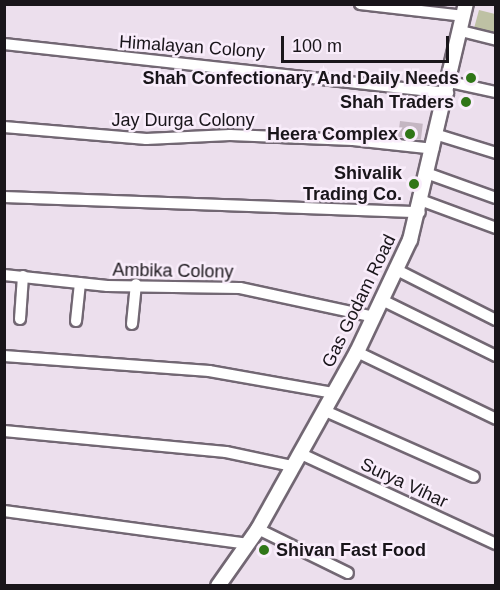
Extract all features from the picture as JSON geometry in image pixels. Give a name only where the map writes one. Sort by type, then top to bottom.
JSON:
[{"type":"main road","name":"Gas Godam Road","points":[[218,585],[258,529],[357,352],[382,300],[421,206],[465,10]]},
{"type":"street","points":[[360,4],[465,10]]},
{"type":"street","points":[[461,31],[495,40]]},
{"type":"street","name":"Himalayan Colony","points":[[4,44],[495,92]]},
{"type":"street","name":"Jay Durga Colony","points":[[4,127],[146,139],[230,135],[353,140],[434,149]]},
{"type":"street","points":[[438,135],[495,153]]},
{"type":"street","points":[[429,174],[495,198]]},
{"type":"street","points":[[4,197],[421,206],[495,228]]},
{"type":"street","points":[[395,269],[495,320]]},
{"type":"street","name":"Ambika Colony","points":[[4,275],[80,283],[240,288],[374,317]]},
{"type":"street","points":[[20,319],[23,276]]},
{"type":"street","points":[[75,321],[80,283]]},
{"type":"street","points":[[132,324],[136,284]]},
{"type":"street","points":[[382,300],[495,356]]},
{"type":"street","points":[[357,352],[495,418]]},
{"type":"street","points":[[4,356],[209,371],[334,393]]},
{"type":"street","points":[[323,410],[474,477]]},
{"type":"street","points":[[4,431],[226,452],[292,466]]},
{"type":"street","name":"Surya Vihar","points":[[299,453],[495,544]]},
{"type":"street","points":[[4,511],[247,544]]},
{"type":"street","points":[[258,529],[348,573]]},
{"type":"green space","points":[[479,10],[495,14],[495,38],[473,32]]},
{"type":"building","name":"Heera Complex","points":[[400,121],[423,124],[421,140],[398,137]]},
{"type":"place","name":"Shah Confectionary And Daily Needs","points":[[471,78]]},
{"type":"place","name":"Shah Traders","points":[[466,102]]},
{"type":"place","name":"Heera Complex","points":[[410,134]]},
{"type":"place","name":"Shivalik Trading Co.","points":[[414,184]]},
{"type":"place","name":"Shivan Fast Food","points":[[264,550]]}]
